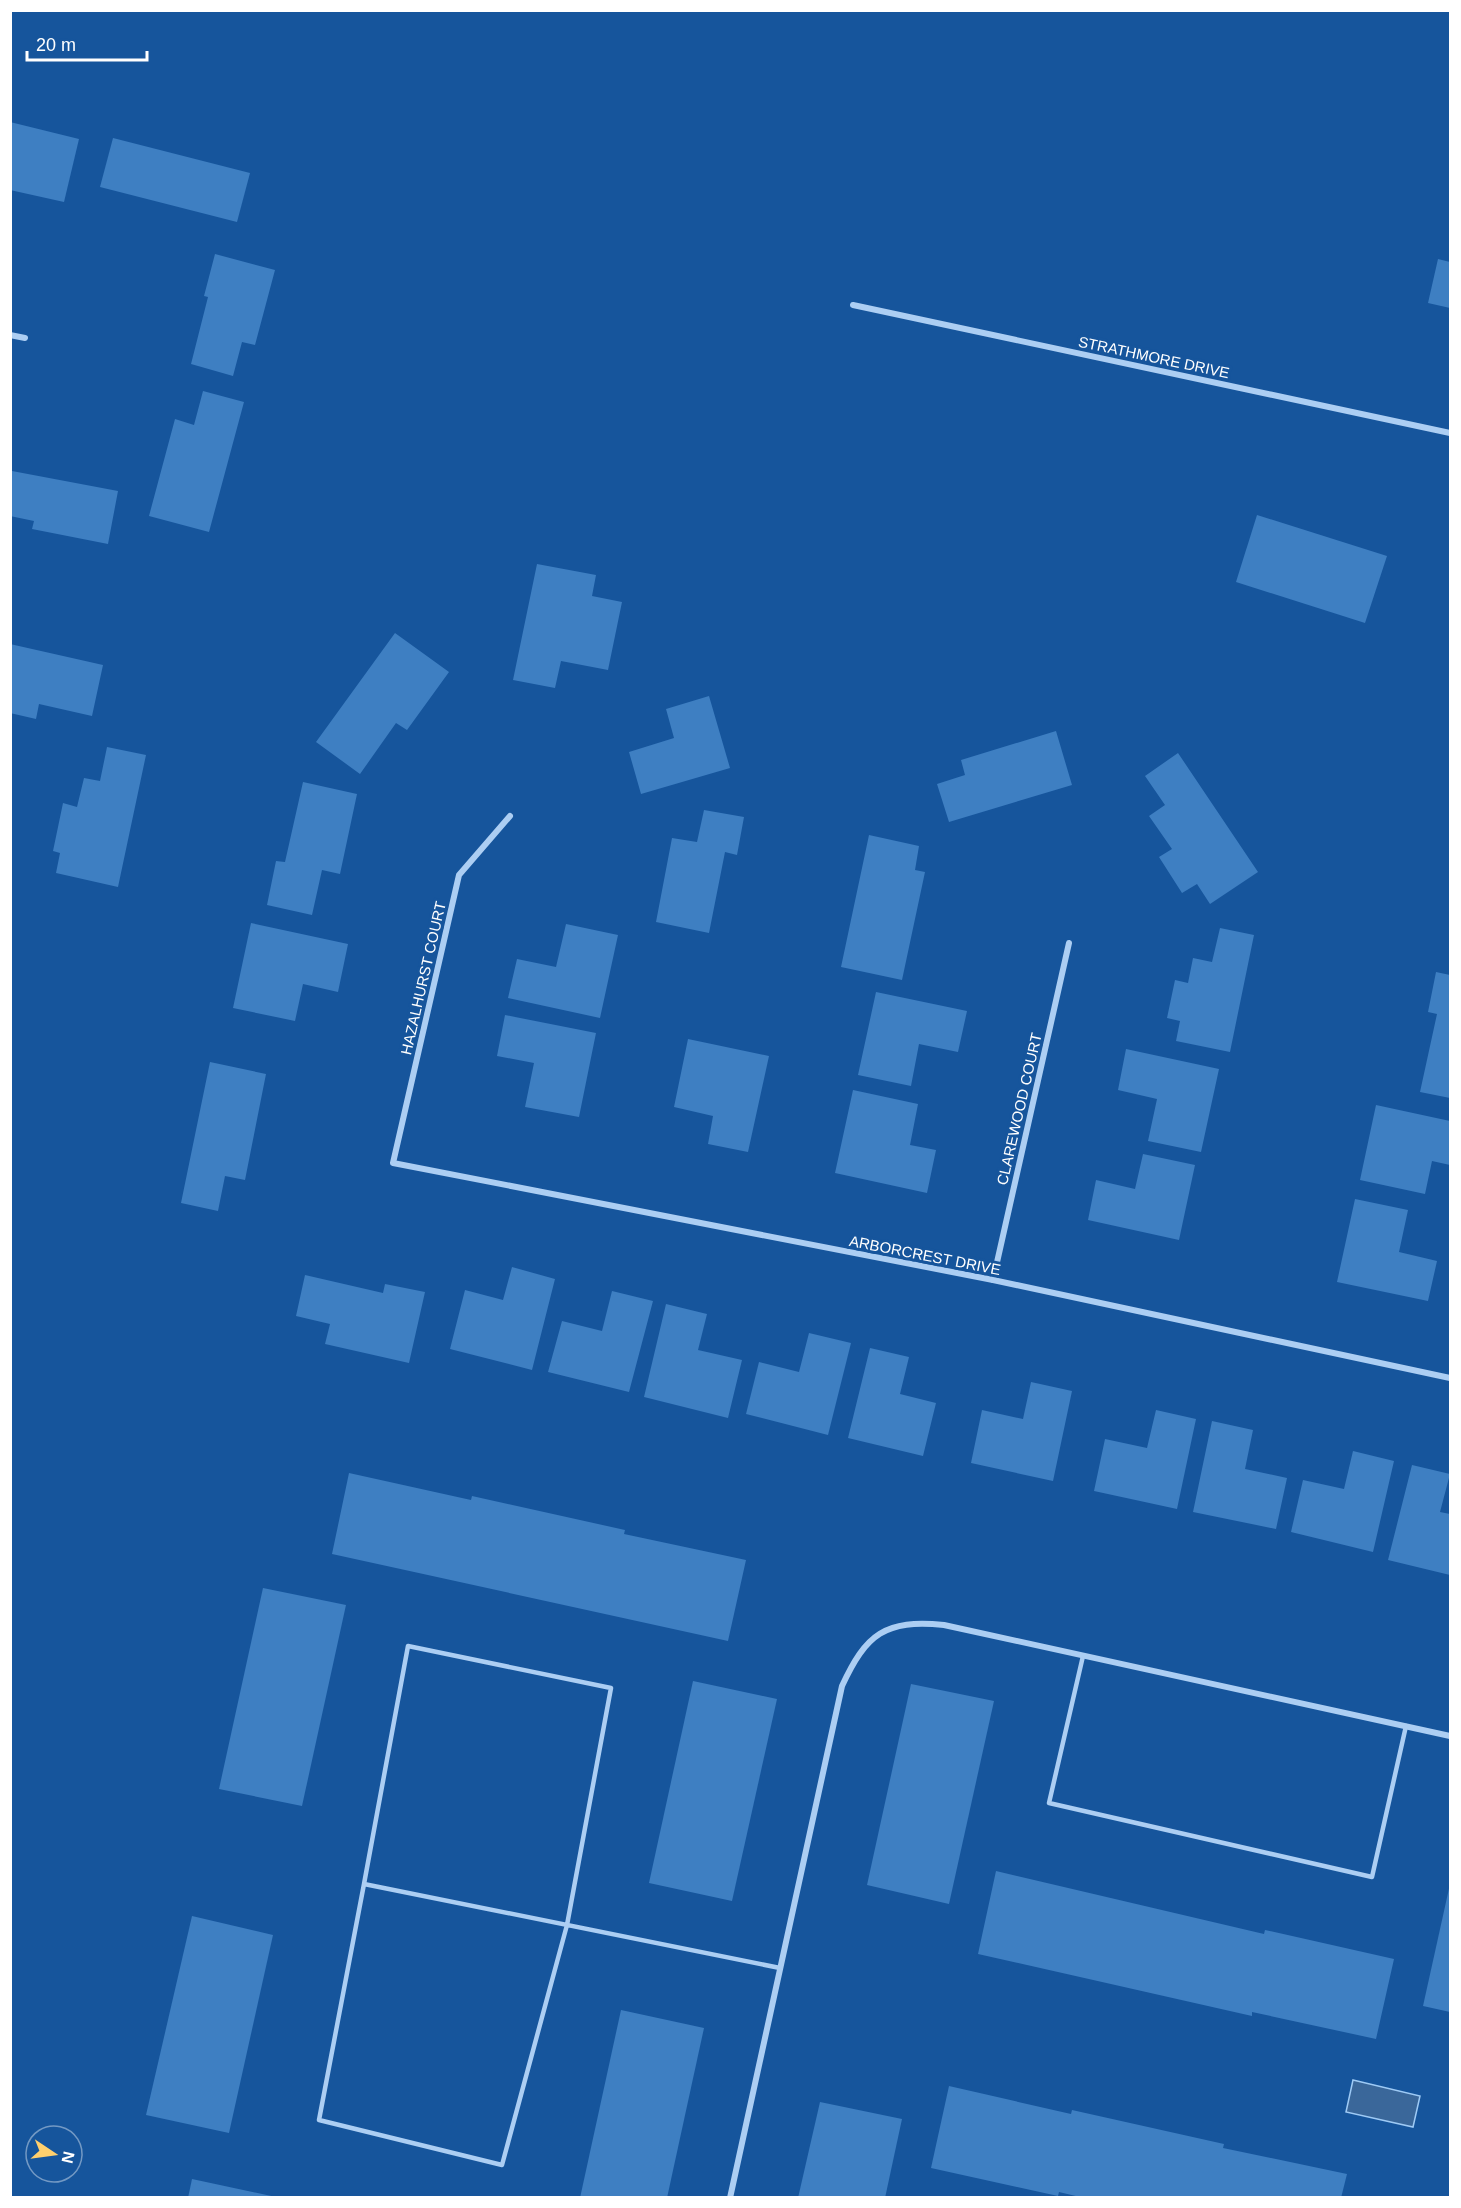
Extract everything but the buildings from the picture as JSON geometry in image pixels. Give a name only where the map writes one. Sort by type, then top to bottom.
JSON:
[{"type":"street","name":"STRATHMORE DRIVE","points":[[853,305],[1450,432]]},
{"type":"street","points":[[10,335],[25,338]]},
{"type":"street","name":"HAZALHURST COURT","points":[[393,1163],[459,875],[510,816]]},
{"type":"street","name":"CLAREWOOD COURT","points":[[993,1280],[1069,943]]},
{"type":"street","name":"ARBORCREST DRIVE","points":[[393,1163],[993,1280],[1450,1378]]},
{"type":"street","points":[[729,2198],[842,1686],[855,1656],[875,1636],[896,1626],[916,1623],[944,1625],[1450,1736]]},
{"type":"lane","points":[[408,1646],[611,1688],[567,1925],[502,2165],[319,2120],[364,1884],[408,1646]]},
{"type":"lane","points":[[1083,1656],[1049,1803],[1372,1877],[1406,1726]]},
{"type":"lane","points":[[364,1884],[780,1968]]},
{"type":"water","points":[[1353,2080],[1420,2096],[1413,2127],[1346,2112]]}]
